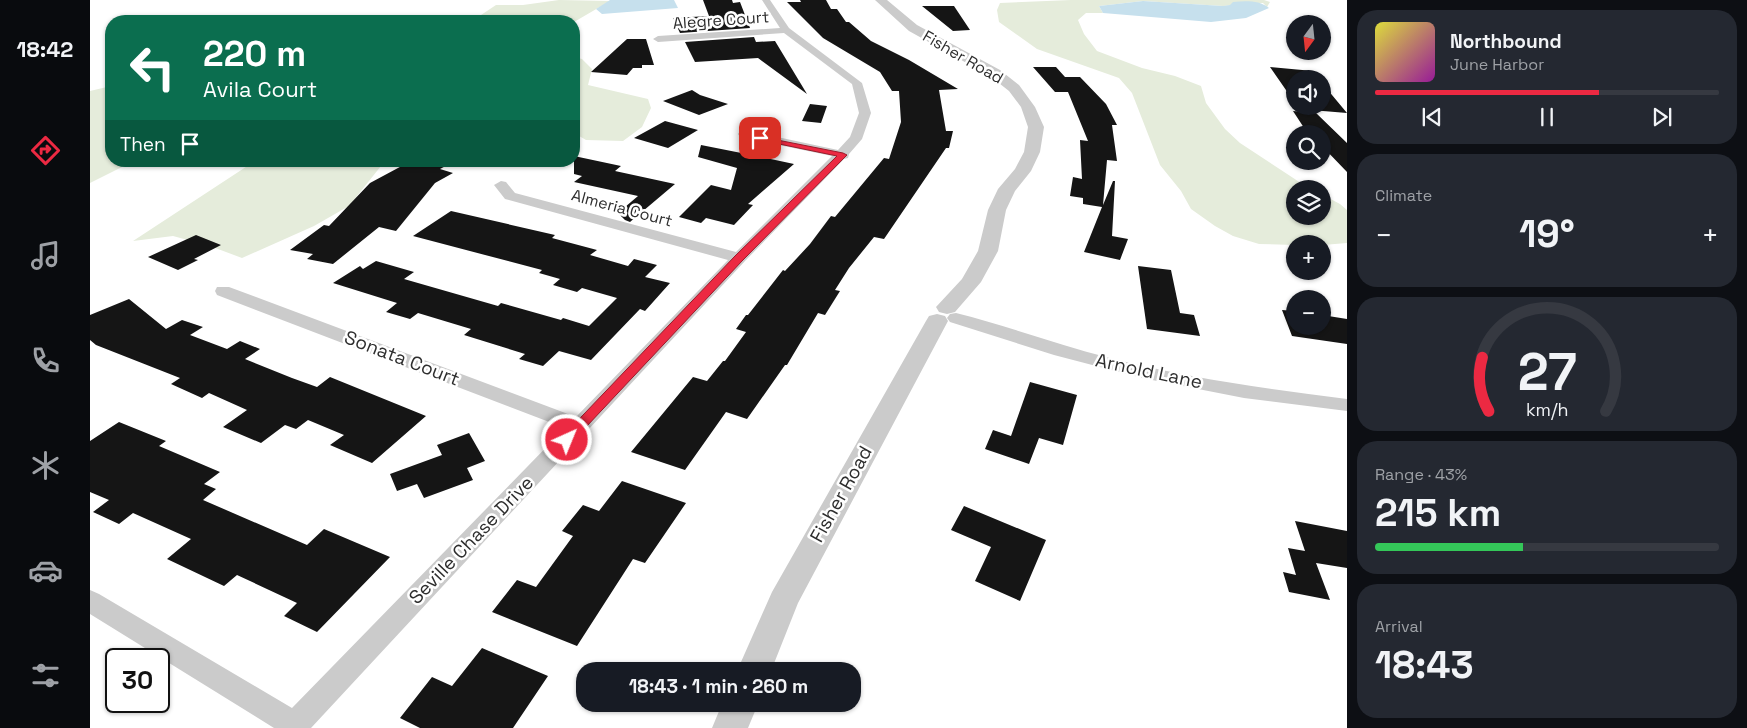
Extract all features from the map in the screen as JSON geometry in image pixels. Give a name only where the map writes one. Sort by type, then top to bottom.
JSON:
[{"type":"street","name":"Seville Chase Drive","points":[[293,726],[739,258],[856,140],[862,126],[864,105],[857,83],[786,30],[766,0]]},
{"type":"street","name":"Fisher Road","points":[[758,662],[783,601],[946,315],[971,282],[988,251],[997,210],[1007,189],[1023,171],[1032,152],[1036,127],[1028,107],[1014,88],[996,73],[913,28],[880,0]]},
{"type":"street","name":"Alegre Court","points":[[658,39],[786,30]]},
{"type":"street","points":[[744,134],[843,155]]},
{"type":"street","name":"Almeria Court","points":[[501,185],[510,196],[739,258]]},
{"type":"street","name":"Sonata Court","points":[[223,291],[580,426]]},
{"type":"street","name":"Arnold Lane","points":[[946,315],[1076,355],[1147,372],[1243,391],[1347,405]]},
{"type":"street","points":[[90,601],[293,726]]},
{"type":"street","points":[[730,728],[737,712]]},
{"type":"green space","points":[[559,0],[610,1],[580,18],[580,15],[481,15],[496,5],[523,5]]},
{"type":"green space","points":[[1071,0],[1264,0],[1270,2],[1267,7],[1263,3],[1223,6],[1143,1],[1099,6],[1103,13],[1086,13],[1078,20],[1084,34],[1097,51],[1142,68],[1175,76],[1201,86],[1206,103],[1225,129],[1240,143],[1296,180],[1286,180],[1286,225],[1331,225],[1331,199],[1347,210],[1347,243],[1331,244],[1331,235],[1286,235],[1286,245],[1259,244],[1233,236],[1215,226],[1191,209],[1181,191],[1160,165],[1132,93],[1119,78],[1037,49],[999,22],[997,10],[1000,3]]},
{"type":"green space","points":[[580,58],[592,69],[588,85],[648,99],[651,108],[642,127],[623,141],[586,140],[580,136]]},
{"type":"green space","points":[[105,87],[105,167],[122,167],[90,183],[90,91]]},
{"type":"green space","points":[[246,167],[380,167],[349,206],[314,226],[242,258],[210,246],[173,236],[133,241]]},
{"type":"water","points":[[610,0],[674,0],[678,8],[602,14],[596,9]]},
{"type":"water","points":[[1143,1],[1223,6],[1230,5],[1233,2],[1247,1],[1257,2],[1269,8],[1246,18],[1211,22],[1103,13],[1099,6]]},
{"type":"building","points":[[703,0],[732,0],[733,3],[740,2],[750,28],[680,33],[673,18],[709,16]]},
{"type":"building","points":[[800,0],[826,0],[831,9],[837,9],[846,22],[849,22],[871,41],[909,60],[958,89],[939,90],[946,131],[953,131],[949,148],[946,148],[884,239],[874,237],[849,268],[835,290],[840,291],[825,315],[818,313],[787,365],[785,365],[747,419],[726,412],[685,470],[631,452],[693,377],[707,381],[725,361],[746,332],[736,329],[746,315],[748,315],[783,270],[785,271],[810,244],[831,216],[835,217],[884,158],[889,159],[901,122],[899,91],[892,91],[880,72],[823,38],[787,2],[801,2]]},
{"type":"building","points":[[922,6],[954,6],[970,30],[953,31]]},
{"type":"building","points":[[754,37],[756,42],[775,41],[807,94],[758,58],[695,62],[685,42]]},
{"type":"building","points":[[627,39],[646,39],[654,65],[642,65],[642,68],[633,68],[627,75],[591,72]]},
{"type":"building","points":[[1033,67],[1056,67],[1065,77],[1080,77],[1106,104],[1117,125],[1112,125],[1117,161],[1107,160],[1103,205],[1113,181],[1115,181],[1112,236],[1128,239],[1120,260],[1084,252],[1102,207],[1083,204],[1083,198],[1070,196],[1073,177],[1082,179],[1080,140],[1088,141],[1068,92],[1055,92]]},
{"type":"building","points":[[1270,67],[1302,70],[1286,70],[1286,90]]},
{"type":"building","points":[[692,90],[700,95],[728,104],[699,115],[663,101]]},
{"type":"building","points":[[1331,94],[1347,113],[1331,112]]},
{"type":"building","points":[[810,104],[827,106],[821,123],[802,121]]},
{"type":"building","points":[[1296,115],[1318,115],[1328,125],[1302,125]]},
{"type":"building","points":[[665,121],[698,130],[668,148],[634,138]]},
{"type":"building","points":[[1331,128],[1347,143],[1347,172],[1331,155]]},
{"type":"building","points":[[701,145],[794,164],[748,204],[753,205],[734,225],[706,218],[701,223],[679,217],[711,185],[731,190],[737,168],[698,157]]},
{"type":"building","points":[[580,157],[621,166],[615,171],[675,184],[630,222],[618,213],[638,196],[574,182],[582,176],[574,174],[574,167],[580,167]]},
{"type":"building","points":[[400,167],[444,167],[440,169],[453,173],[435,183],[396,231],[379,227],[333,264],[307,259],[313,254],[290,250],[324,225],[329,226],[370,183]]},
{"type":"building","points":[[451,211],[555,235],[552,238],[597,250],[590,255],[628,266],[634,259],[657,265],[645,277],[670,283],[645,311],[640,309],[591,360],[559,351],[543,366],[519,359],[525,354],[464,335],[471,329],[418,313],[410,319],[386,312],[397,303],[333,283],[360,266],[363,269],[376,261],[414,272],[404,279],[498,306],[501,303],[589,326],[617,298],[582,288],[577,292],[553,285],[560,279],[539,273],[542,270],[413,236]]},
{"type":"building","points":[[196,235],[221,245],[178,270],[148,257]]},
{"type":"building","points":[[1138,266],[1171,270],[1180,313],[1194,315],[1200,336],[1147,329]]},
{"type":"building","points":[[129,299],[166,329],[182,320],[203,327],[190,335],[227,349],[240,341],[260,349],[245,359],[292,378],[317,387],[330,377],[426,416],[372,463],[330,445],[344,435],[308,420],[296,429],[285,425],[261,443],[223,427],[247,410],[209,393],[202,398],[171,384],[180,378],[96,345],[90,340],[90,315]]},
{"type":"building","points":[[1282,310],[1286,310],[1286,320]]},
{"type":"building","points":[[1331,316],[1347,319],[1347,344],[1292,336],[1331,335]]},
{"type":"building","points":[[1030,382],[1077,395],[1063,445],[1039,438],[1029,464],[985,449],[993,430],[1011,436]]},
{"type":"building","points":[[119,422],[166,441],[159,446],[220,472],[204,484],[216,489],[203,500],[307,545],[324,529],[390,557],[317,632],[284,616],[297,603],[237,575],[224,586],[167,559],[191,539],[133,513],[119,524],[93,512],[109,500],[90,492],[90,441]]},
{"type":"building","points":[[469,433],[485,461],[467,468],[473,480],[424,498],[417,484],[397,491],[390,474],[442,455],[437,445]]},
{"type":"building","points":[[622,481],[686,503],[645,563],[633,559],[577,646],[492,612],[517,580],[536,587],[573,536],[562,531],[583,505],[599,511]]},
{"type":"building","points":[[964,506],[1046,540],[1020,601],[975,581],[991,547],[951,530]]},
{"type":"building","points":[[1295,521],[1347,531],[1347,568],[1316,563],[1330,600],[1289,592],[1283,572],[1296,575],[1288,548],[1305,551]]},
{"type":"building","points":[[482,648],[548,676],[513,728],[420,728],[400,718],[432,677],[452,686]]},
{"type":"route","points":[[567,440],[739,258],[843,155],[760,138]]}]
